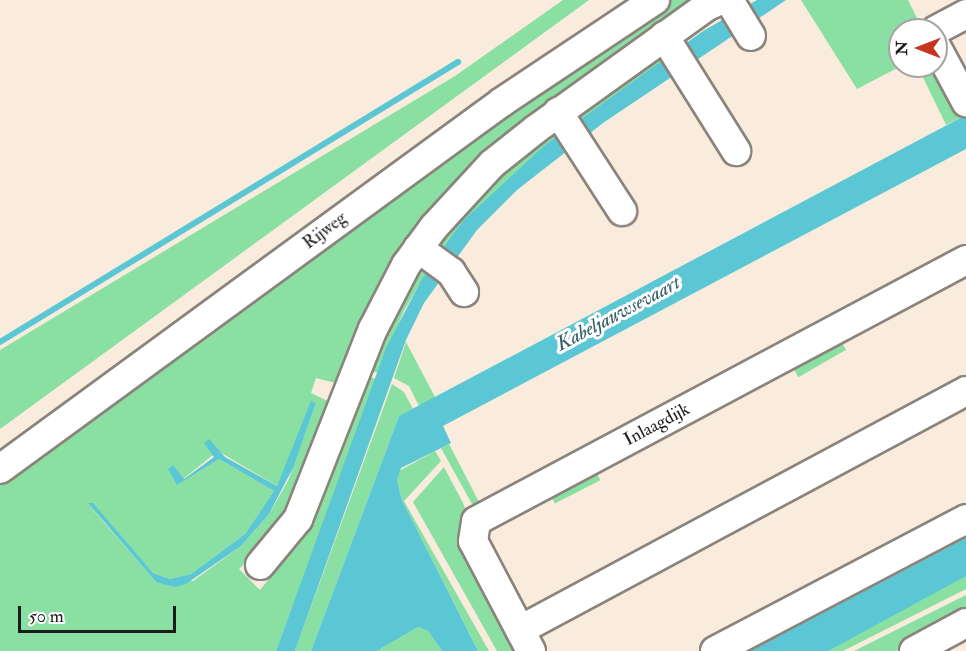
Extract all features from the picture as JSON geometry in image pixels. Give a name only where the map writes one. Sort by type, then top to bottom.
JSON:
[{"type":"street","name":"Rijweg","points":[[0,469],[502,102],[655,0]]},
{"type":"street","points":[[948,24],[966,14]]},
{"type":"street","points":[[260,565],[298,519],[373,329],[441,268],[492,164],[568,128],[675,53],[736,15]]},
{"type":"street","points":[[675,53],[736,151]]},
{"type":"street","points":[[948,68],[966,102]]},
{"type":"street","points":[[568,128],[622,211]]},
{"type":"street","name":"Inlaagdijk","points":[[525,641],[473,541],[476,521],[966,260]]},
{"type":"street","points":[[525,641],[966,391]]},
{"type":"street","points":[[715,651],[966,519]]},
{"type":"street","points":[[914,651],[966,623]]},
{"type":"green space","points":[[563,0],[589,0],[0,429],[0,350],[455,76]]},
{"type":"green space","points":[[625,0],[635,0],[0,455],[0,449],[383,169]]},
{"type":"green space","points":[[671,0],[705,0],[511,141],[339,384],[316,378],[311,393],[330,402],[288,511],[265,544],[239,569],[260,590],[293,549],[315,508],[364,375],[376,379],[276,651],[0,651],[0,479],[564,71]],"holes":[[[316,403],[288,481],[269,514],[241,546],[193,581],[156,582],[88,504],[153,573],[170,579],[191,574],[245,534],[274,491],[219,459],[178,484],[173,465],[183,479],[218,451],[277,486]]]},
{"type":"green space","points":[[801,0],[908,0],[917,18],[888,18],[888,73],[857,89]]},
{"type":"green space","points":[[651,54],[668,58],[575,124],[575,111]]},
{"type":"green space","points":[[923,78],[944,78],[963,116],[946,125]]},
{"type":"green space","points":[[550,128],[562,133],[450,238],[439,254],[434,238]]},
{"type":"green space","points":[[430,266],[404,311],[378,373],[366,369],[413,268]]},
{"type":"green space","points":[[838,336],[846,350],[798,377],[790,364]]},
{"type":"green space","points":[[406,342],[436,399],[419,406],[409,386],[394,378]]},
{"type":"green space","points":[[392,384],[404,392],[413,409],[399,416],[311,651],[295,651]]},
{"type":"green space","points":[[449,444],[481,506],[477,513],[441,448]]},
{"type":"green space","points":[[435,451],[441,461],[404,501],[489,651],[478,651],[402,500],[397,480],[399,471]]},
{"type":"green space","points":[[593,466],[600,480],[555,503],[548,489]]},
{"type":"green space","points":[[444,467],[463,503],[522,651],[497,651],[413,502]]},
{"type":"green space","points":[[966,526],[966,538],[750,651],[731,651]]},
{"type":"green space","points":[[966,573],[966,589],[843,651],[817,651]]},
{"type":"green space","points":[[966,595],[966,614],[896,651],[854,651]]},
{"type":"green space","points":[[418,627],[428,631],[442,651],[377,651]]},
{"type":"water","points":[[757,0],[786,0],[603,123],[517,190],[477,230],[424,303],[406,340],[295,651],[276,651],[386,348],[422,279],[450,238],[465,219],[545,145],[703,31]]},
{"type":"water","name":"Kabeljauwsevaart","points":[[966,115],[966,149],[443,426],[451,443],[401,468],[397,480],[402,500],[478,651],[442,651],[428,631],[418,627],[377,651],[311,651],[399,416]]},
{"type":"water","points":[[311,401],[316,403],[293,468],[269,514],[241,546],[186,584],[175,587],[156,582],[88,503],[93,503],[153,573],[170,579],[191,574],[245,534],[274,491],[219,459],[177,485],[168,469],[173,465],[184,479],[214,457],[204,443],[209,439],[225,457],[277,486]]},
{"type":"water","points":[[966,538],[966,576],[828,651],[750,651]]},
{"type":"waterway","points":[[0,342],[458,62]]}]
